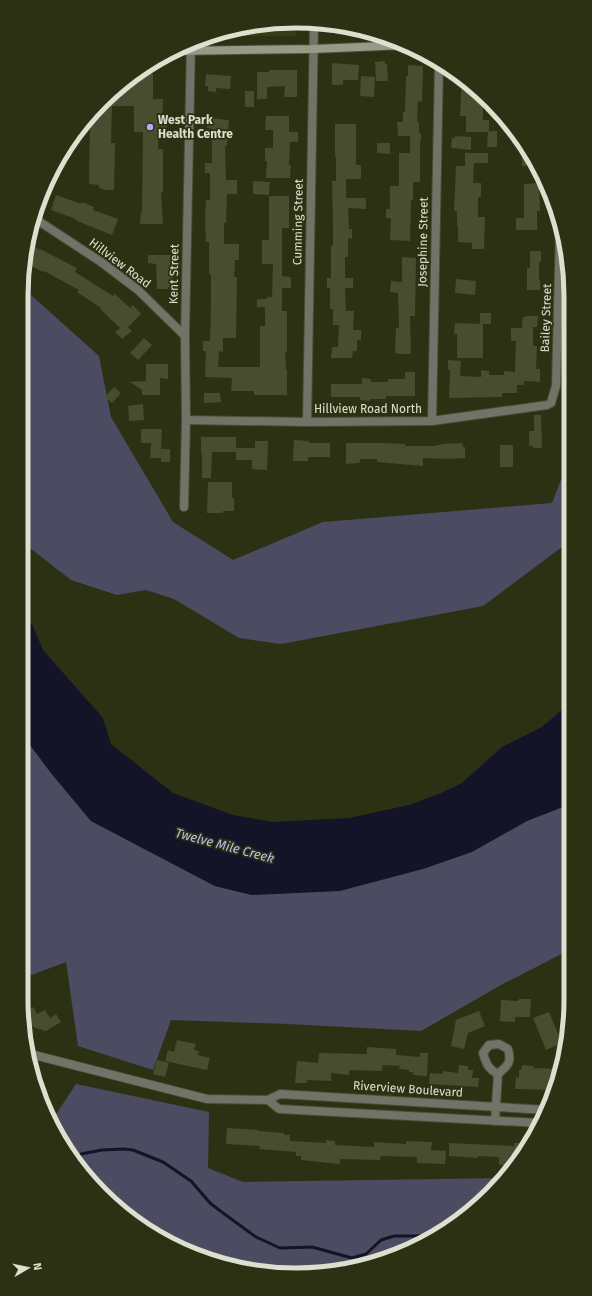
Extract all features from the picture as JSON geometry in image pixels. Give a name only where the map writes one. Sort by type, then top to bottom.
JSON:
[{"type":"main road","points":[[187,51],[313,49],[392,46]]},
{"type":"street","name":"Cumming Street","points":[[307,422],[314,29]]},
{"type":"street","name":"Kent Street","points":[[184,507],[186,420],[185,336],[191,51]]},
{"type":"street","name":"Josephine Street","points":[[432,421],[439,69]]},
{"type":"street","name":"Hillview Road","points":[[39,221],[101,262],[138,290],[185,336]]},
{"type":"street","name":"Bailey Street","points":[[549,404],[551,403],[556,386],[560,247]]},
{"type":"street","name":"Hillview Road North","points":[[186,420],[307,422],[432,421],[547,406],[549,404]]},
{"type":"street","name":"Riverview Boulevard","points":[[34,1055],[207,1099],[268,1100],[280,1094],[541,1110]]},
{"type":"street","points":[[495,1121],[498,1074]]},
{"type":"street","points":[[359,1114],[360,1098]]},
{"type":"street","name":"Riverview Boulevard","points":[[268,1100],[279,1109],[534,1124]]},
{"type":"shaded area","points":[[296,28],[296,36],[231,36],[261,30]]},
{"type":"shaded area","points":[[28,293],[99,356],[111,417],[173,522],[233,560],[323,522],[552,503],[564,472],[564,545],[483,606],[281,644],[239,638],[174,599],[146,590],[117,595],[71,580],[28,546]]},
{"type":"shaded area","points":[[28,742],[51,773],[91,821],[215,886],[252,895],[527,821],[564,806],[564,953],[501,985],[421,1031],[171,1020],[153,1070],[78,1046],[66,962],[28,976]]},
{"type":"shaded area","points":[[76,1084],[209,1112],[208,1168],[243,1182],[496,1178],[486,1190],[459,1213],[430,1232],[399,1248],[365,1259],[331,1266],[296,1268],[261,1266],[227,1259],[193,1248],[162,1232],[133,1213],[106,1190],[83,1163],[73,1149],[55,1116]]},
{"type":"water","name":"Twelve Mile Creek","points":[[28,620],[32,624],[43,650],[103,718],[111,744],[173,793],[233,815],[273,822],[349,818],[409,805],[441,793],[462,783],[502,747],[542,727],[564,708],[564,806],[527,821],[472,852],[423,869],[340,891],[252,895],[215,886],[91,821],[51,773],[28,742]]},
{"type":"building","points":[[385,61],[385,64],[387,64],[388,81],[376,81],[375,62]]},
{"type":"building","points":[[332,63],[359,65],[358,80],[343,80],[343,85],[332,85]]},
{"type":"building","points":[[408,65],[423,66],[422,102],[418,101],[417,122],[419,122],[419,133],[421,133],[420,182],[413,182],[410,241],[390,240],[391,218],[386,218],[386,209],[390,209],[390,186],[399,186],[399,153],[410,153],[410,136],[398,136],[397,122],[403,122],[403,112],[405,112],[406,76],[408,76]]},
{"type":"building","points":[[269,70],[297,70],[297,97],[284,97],[285,86],[267,87],[267,99],[257,99],[257,72],[269,72]]},
{"type":"building","name":"West Park Health Centre","points":[[146,74],[153,74],[153,99],[163,99],[162,122],[167,122],[167,133],[159,133],[158,149],[163,149],[163,192],[161,192],[163,224],[140,224],[142,212],[143,132],[134,132],[134,106],[112,106],[111,143],[115,143],[114,190],[106,190],[99,188],[99,185],[89,184],[90,125],[106,106],[133,83]]},
{"type":"building","points":[[206,74],[231,76],[230,89],[216,88],[216,92],[208,91],[208,86],[205,86]]},
{"type":"building","points":[[361,76],[375,77],[374,97],[360,96]]},
{"type":"building","points":[[462,85],[483,103],[483,120],[489,120],[489,131],[497,131],[497,147],[487,147],[488,132],[466,132],[466,116],[460,116]]},
{"type":"building","points":[[245,91],[254,91],[254,107],[245,107]]},
{"type":"building","points":[[266,116],[289,116],[289,132],[298,132],[298,142],[290,142],[290,178],[266,178],[267,161],[265,161],[265,148],[273,148],[273,130],[265,130]]},
{"type":"building","points":[[207,118],[229,120],[227,146],[225,146],[226,180],[237,180],[237,194],[227,194],[226,223],[224,223],[224,244],[239,244],[239,260],[235,260],[234,277],[237,277],[236,338],[223,338],[223,352],[219,351],[218,367],[260,367],[260,326],[265,326],[265,307],[257,307],[257,299],[267,299],[267,297],[272,297],[273,264],[262,264],[262,240],[269,240],[269,196],[289,196],[289,228],[282,228],[282,276],[291,277],[291,288],[282,288],[282,311],[287,311],[287,352],[285,352],[287,395],[254,395],[254,391],[231,391],[232,378],[205,377],[206,351],[203,351],[203,341],[210,341],[211,306],[209,242],[206,242],[205,223],[206,200],[210,200],[210,173],[205,173],[205,163],[212,163],[212,129],[207,128]]},
{"type":"building","points":[[335,124],[356,124],[356,165],[361,165],[361,179],[346,179],[346,198],[366,198],[366,209],[348,208],[349,229],[352,229],[352,239],[348,238],[348,257],[345,257],[345,278],[353,278],[353,288],[345,288],[346,311],[354,311],[353,330],[361,330],[361,340],[357,340],[357,351],[353,351],[352,358],[331,358],[332,347],[338,347],[339,325],[333,325],[333,309],[330,309],[330,288],[327,288],[327,278],[331,278],[331,246],[333,246],[332,181],[336,181]]},
{"type":"building","points":[[455,136],[471,137],[471,150],[451,148],[452,138],[455,138]]},
{"type":"building","points":[[377,143],[390,143],[390,154],[377,153]]},
{"type":"building","points":[[522,152],[530,166],[522,166]]},
{"type":"building","points":[[465,153],[488,153],[488,163],[474,163],[473,183],[481,183],[481,197],[478,197],[478,217],[485,217],[484,249],[472,249],[472,243],[458,242],[457,211],[454,211],[456,166],[465,166]]},
{"type":"building","points":[[253,181],[270,182],[269,195],[253,194]]},
{"type":"building","points":[[539,183],[540,211],[537,211],[537,230],[516,230],[516,218],[524,218],[524,184]]},
{"type":"building","points":[[56,195],[81,204],[82,202],[94,207],[93,210],[118,219],[112,235],[51,210]]},
{"type":"building","points":[[33,246],[77,268],[75,272],[113,296],[115,294],[130,308],[133,305],[141,314],[128,327],[132,331],[122,339],[115,332],[120,328],[100,309],[101,308],[77,292],[79,290],[44,271],[43,272],[30,265]]},
{"type":"building","points":[[530,251],[541,251],[541,262],[539,262],[540,290],[527,290],[527,268],[530,268]]},
{"type":"building","points":[[148,255],[171,255],[170,277],[173,277],[173,287],[168,287],[168,289],[157,289],[156,264],[148,263]]},
{"type":"building","points":[[402,257],[416,258],[415,316],[410,316],[411,354],[395,353],[396,328],[399,328],[398,293],[390,292],[391,281],[402,282]]},
{"type":"building","points":[[456,279],[476,281],[475,295],[455,293]]},
{"type":"building","points":[[480,313],[491,313],[491,324],[480,324]]},
{"type":"building","points":[[538,316],[537,327],[533,327],[533,346],[537,346],[536,369],[540,369],[540,382],[524,381],[524,385],[517,385],[517,393],[502,393],[502,397],[449,398],[450,370],[448,370],[448,360],[461,361],[460,376],[481,377],[481,370],[489,371],[489,375],[504,375],[504,371],[515,372],[516,341],[511,341],[511,328],[522,328],[523,317]]},
{"type":"building","points":[[455,323],[483,324],[483,358],[457,358],[457,334],[454,334]]},
{"type":"building","points":[[144,338],[152,345],[138,360],[130,353]]},
{"type":"building","points":[[146,364],[168,364],[168,379],[160,378],[160,395],[142,395],[142,390],[130,382],[146,381]]},
{"type":"building","points":[[405,372],[415,372],[415,396],[386,396],[386,399],[370,399],[370,401],[360,400],[360,397],[331,397],[331,384],[362,384],[362,378],[371,379],[371,382],[388,382],[388,379],[405,379]]},
{"type":"building","points":[[114,387],[121,393],[112,403],[105,397]]},
{"type":"building","points":[[204,393],[220,393],[221,402],[204,403]]},
{"type":"building","points":[[143,404],[144,420],[129,421],[128,406]]},
{"type":"building","points":[[534,415],[541,415],[542,448],[533,448],[533,446],[529,446],[529,431],[534,431]]},
{"type":"building","points":[[141,429],[162,429],[161,449],[170,449],[170,462],[161,462],[161,458],[150,458],[151,443],[141,443]]},
{"type":"building","points":[[201,437],[236,437],[236,448],[255,448],[255,441],[268,441],[267,470],[252,469],[252,460],[236,460],[236,452],[212,452],[211,478],[202,478]]},
{"type":"building","points":[[294,440],[309,441],[309,443],[330,443],[330,457],[308,457],[308,461],[293,461]]},
{"type":"building","points":[[346,443],[384,443],[405,444],[405,446],[436,446],[441,444],[462,443],[463,447],[465,447],[465,458],[423,458],[423,466],[377,462],[377,459],[360,459],[360,462],[358,463],[346,464]]},
{"type":"building","points":[[500,445],[513,445],[513,467],[500,467]]},
{"type":"building","points":[[208,482],[232,482],[234,511],[207,513]]},
{"type":"building","points":[[519,999],[531,999],[530,1017],[515,1017],[515,1022],[500,1021],[501,1000],[518,1001]]},
{"type":"building","points":[[33,1007],[37,1014],[45,1010],[50,1018],[56,1014],[61,1022],[46,1031],[33,1027],[29,1021],[29,1009]]},
{"type":"building","points":[[479,1011],[485,1026],[468,1033],[464,1049],[451,1046],[456,1020]]},
{"type":"building","points":[[549,1012],[561,1041],[560,1044],[546,1050],[533,1018]]},
{"type":"building","points":[[177,1040],[196,1044],[194,1050],[199,1051],[198,1055],[210,1058],[207,1070],[165,1061],[168,1050],[174,1052]]},
{"type":"building","points":[[367,1047],[396,1049],[396,1055],[420,1057],[420,1053],[428,1053],[427,1076],[413,1075],[413,1072],[409,1072],[409,1070],[399,1069],[400,1066],[383,1065],[382,1071],[349,1070],[349,1075],[331,1073],[331,1081],[307,1080],[307,1083],[295,1083],[297,1061],[318,1063],[319,1053],[367,1054]]},
{"type":"building","points":[[157,1060],[169,1063],[165,1077],[153,1074]]},
{"type":"building","points":[[459,1065],[468,1066],[468,1070],[473,1070],[472,1078],[479,1078],[478,1087],[429,1084],[430,1073],[443,1074],[443,1071],[458,1073]]},
{"type":"building","points":[[522,1065],[534,1066],[533,1068],[555,1069],[549,1090],[515,1089],[516,1077],[519,1078],[519,1070],[521,1070]]},
{"type":"building","points":[[227,1128],[284,1133],[284,1135],[290,1135],[290,1141],[326,1143],[326,1140],[335,1141],[335,1145],[374,1147],[374,1142],[406,1144],[406,1141],[432,1142],[431,1150],[446,1151],[445,1164],[417,1163],[417,1157],[381,1156],[380,1160],[340,1159],[340,1164],[301,1160],[301,1156],[296,1156],[296,1152],[259,1149],[260,1146],[226,1144]]},
{"type":"building","points":[[449,1143],[514,1146],[514,1143],[523,1143],[514,1156],[510,1155],[509,1163],[507,1165],[499,1165],[499,1157],[478,1156],[478,1158],[449,1156]]},
{"type":"waterway","points":[[78,1156],[102,1150],[124,1149],[133,1150],[163,1162],[191,1181],[210,1203],[219,1210],[256,1237],[280,1248],[312,1247],[352,1258],[366,1254],[381,1240],[394,1236],[424,1235]]},
{"type":"place","name":"West Park Health Centre","points":[[150,127]]}]
